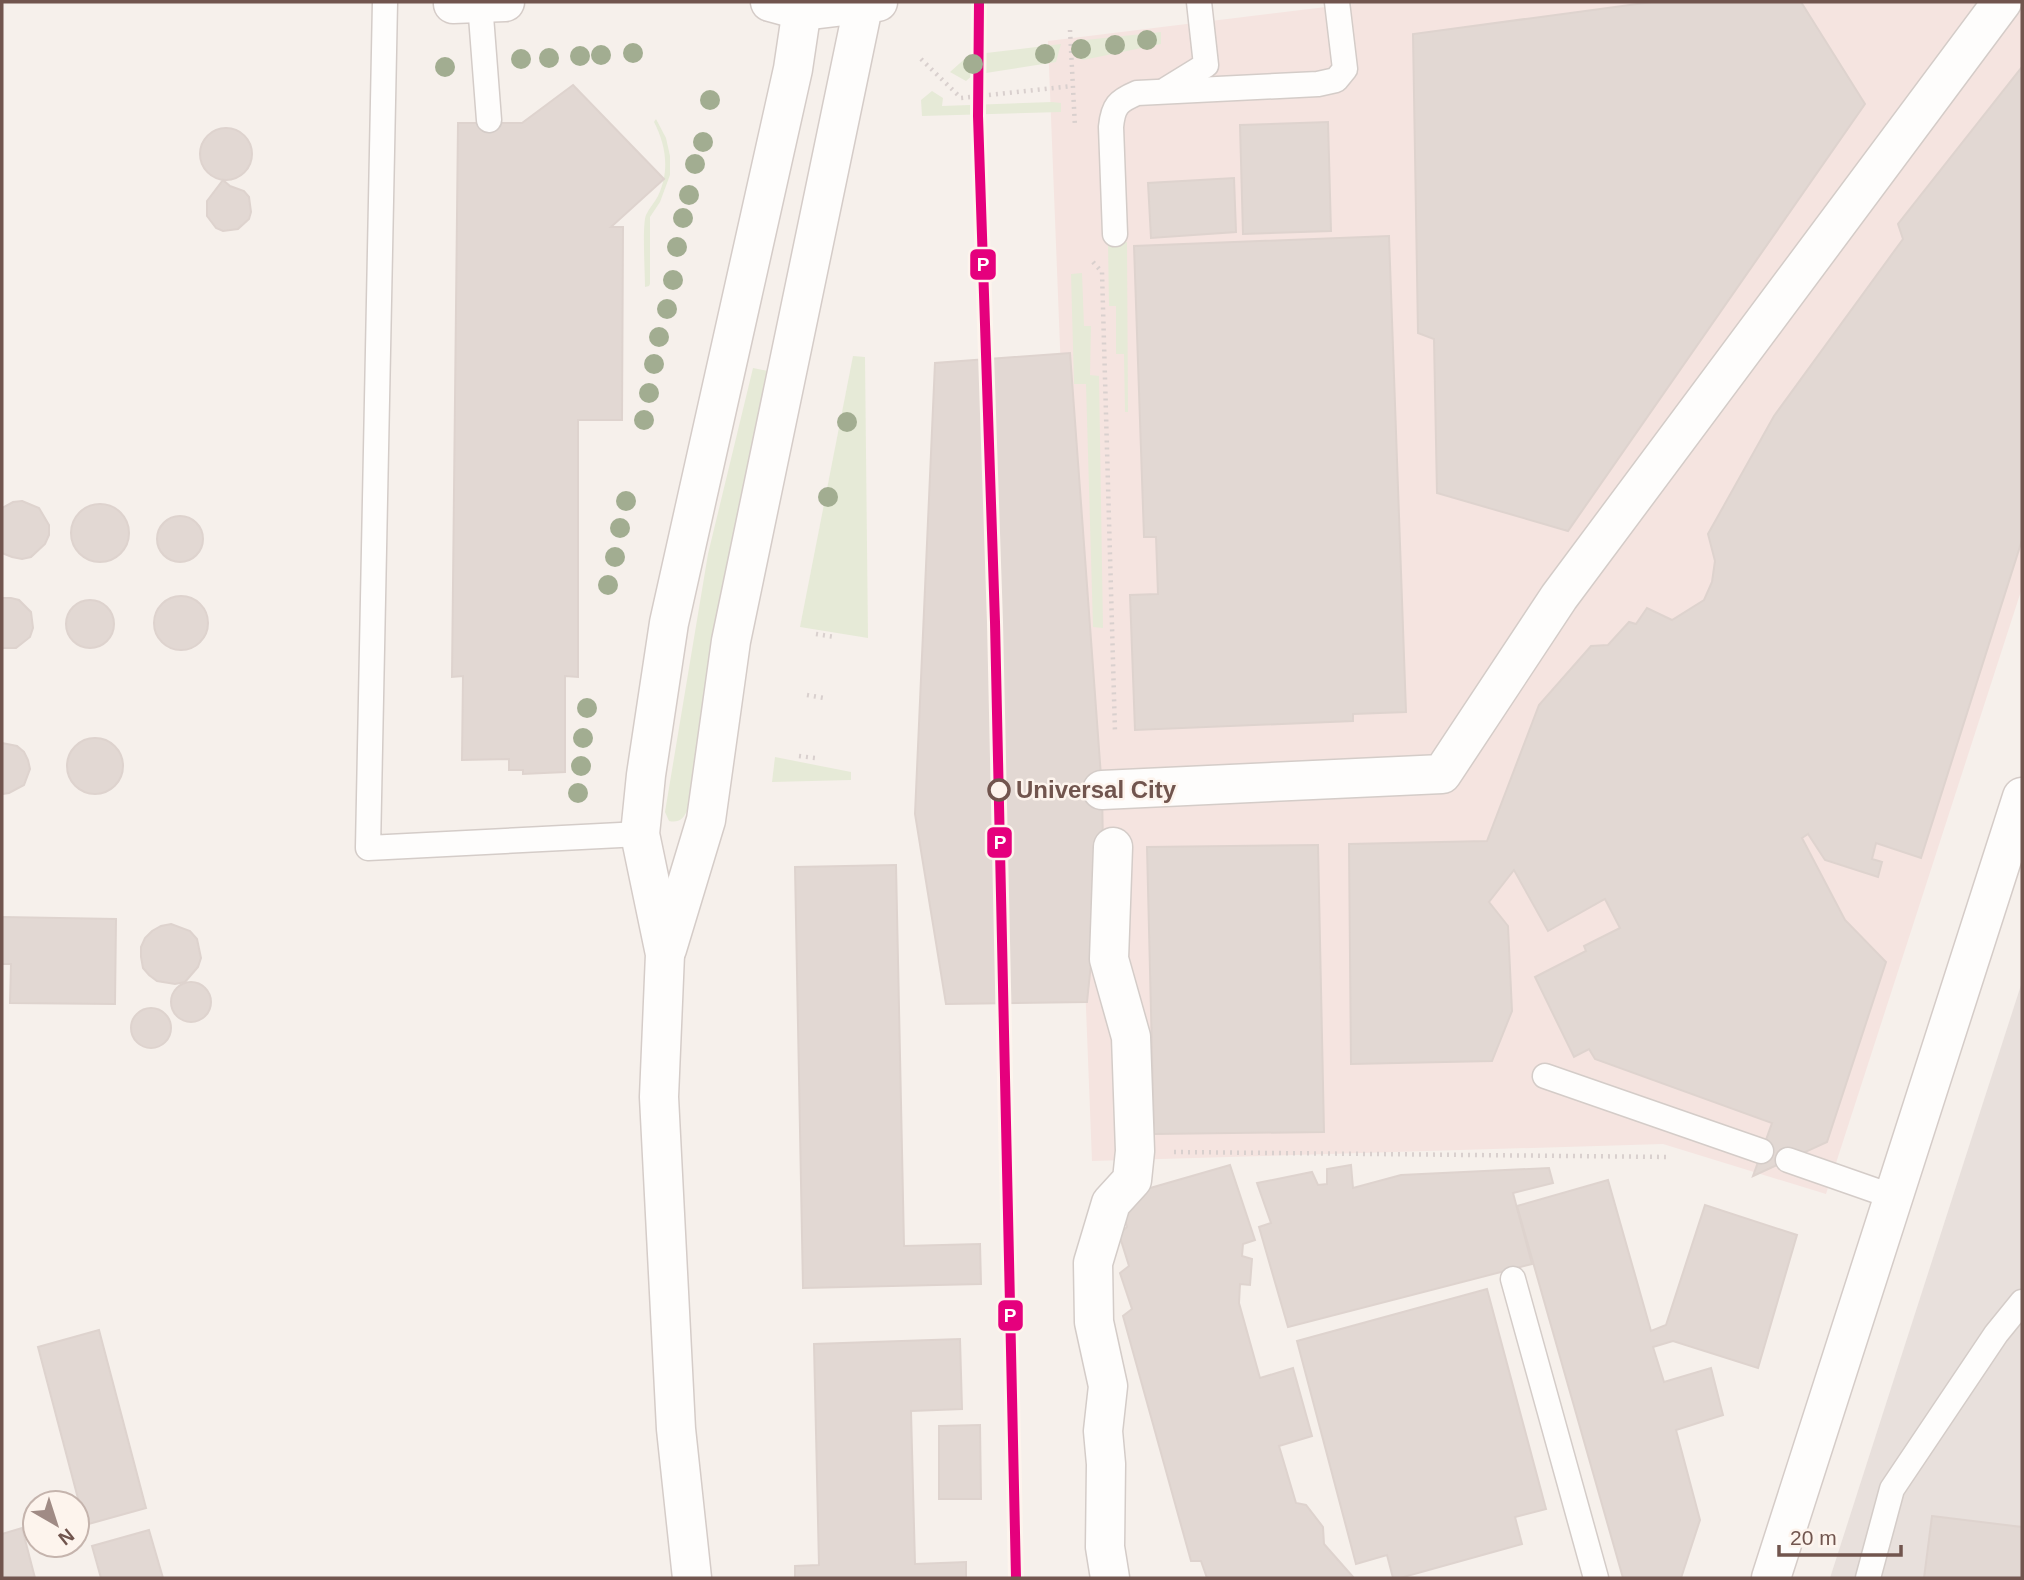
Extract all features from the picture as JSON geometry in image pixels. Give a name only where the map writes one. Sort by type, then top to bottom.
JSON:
[{"type":"street","points":[[467,3],[505,2]]},
{"type":"street","points":[[665,954],[706,820],[731,641],[869,2],[792,5],[793,69],[670,623],[646,775],[640,834],[665,954],[659,1097],[676,1429],[692,1578]]},
{"type":"street","points":[[1102,790],[1442,774],[1559,597],[2002,2]]},
{"type":"street","points":[[1771,1578],[2022,797]]},
{"type":"street","points":[[1111,1578],[1105,1547],[1107,1464],[1103,1431],[1108,1386],[1094,1322],[1093,1262],[1111,1202],[1132,1180],[1135,1151],[1131,1037],[1109,959],[1113,847]]},
{"type":"lane","points":[[386,2],[368,848],[640,834]]},
{"type":"lane","points":[[1163,91],[1206,65],[1199,2]]},
{"type":"lane","points":[[1115,234],[1112,113],[1121,100],[1137,93],[1318,84],[1336,80],[1345,69],[1337,2]]},
{"type":"lane","points":[[467,3],[489,120]]},
{"type":"lane","points":[[1545,1076],[1761,1151]]},
{"type":"lane","points":[[1788,1160],[1894,1197]]},
{"type":"lane","points":[[1513,1279],[1596,1578]]},
{"type":"lane","points":[[1868,1578],[1892,1489],[1997,1334],[2022,1302]]},
{"type":"path","points":[[1070,30],[1075,128]]},
{"type":"path","points":[[921,59],[961,98],[1072,86]]},
{"type":"path","points":[[1085,252],[1102,272],[1115,732]]},
{"type":"path","points":[[816,635],[835,637]]},
{"type":"path","points":[[807,695],[824,698]]},
{"type":"path","points":[[799,756],[815,758]]},
{"type":"path","points":[[1135,1151],[1677,1157]]},
{"type":"shaded area","points":[[1367,2],[2022,2],[2022,588],[1826,1194],[1663,1144],[1092,1161],[1048,41]]},
{"type":"shaded area","points":[[2022,982],[2022,1578],[1830,1578],[1902,1354]]},
{"type":"green space","points":[[1161,32],[1161,44],[1083,60],[1077,57],[1074,48],[1076,41]]},
{"type":"green space","points":[[1061,44],[1056,62],[973,75],[966,81],[950,72],[969,55]]},
{"type":"green space","points":[[932,91],[943,98],[942,106],[1052,102],[1061,103],[1061,112],[922,116],[921,100]]},
{"type":"green space","points":[[656,119],[666,138],[670,175],[660,202],[650,217],[650,284],[645,287],[645,220],[662,187],[665,168],[664,149],[654,122]]},
{"type":"green space","points":[[1127,242],[1128,412],[1125,412],[1124,354],[1116,354],[1116,306],[1109,306],[1108,243]]},
{"type":"green space","points":[[1082,273],[1084,326],[1091,326],[1090,375],[1099,376],[1103,628],[1093,627],[1086,384],[1074,384],[1071,274]]},
{"type":"green space","points":[[853,356],[865,357],[868,638],[800,627]]},
{"type":"green space","points":[[753,368],[768,371],[719,610],[687,811],[680,820],[669,821],[665,812],[708,554]]},
{"type":"green space","points":[[775,757],[851,772],[851,780],[772,782]]},
{"type":"building","points":[[1652,2],[1801,2],[1865,104],[1568,531],[1437,493],[1434,339],[1418,333],[1413,34]]},
{"type":"building","points":[[2022,67],[2022,540],[1921,858],[1876,843],[1872,859],[1882,862],[1878,877],[1825,860],[1808,834],[1802,838],[1845,920],[1886,962],[1827,1142],[1753,1176],[1772,1123],[1595,1059],[1589,1049],[1574,1057],[1535,977],[1586,951],[1584,946],[1620,928],[1605,899],[1548,931],[1514,870],[1489,902],[1508,926],[1512,1011],[1492,1061],[1351,1064],[1349,844],[1487,841],[1539,705],[1591,646],[1608,645],[1629,622],[1636,624],[1647,608],[1672,620],[1704,600],[1712,582],[1715,561],[1708,534],[1774,416],[1903,239],[1898,224]]},
{"type":"building","points":[[573,85],[664,179],[611,227],[623,227],[622,420],[578,420],[578,677],[565,676],[565,772],[523,774],[523,770],[509,770],[509,759],[462,760],[463,676],[452,677],[458,123],[522,123]]},
{"type":"building","points":[[1328,122],[1331,231],[1243,234],[1240,125]]},
{"type":"building","points":[[226,128],[245,135],[252,154],[245,173],[226,180],[207,173],[200,154],[207,135]]},
{"type":"building","points":[[1234,178],[1236,232],[1151,238],[1148,183]]},
{"type":"building","points":[[223,180],[244,191],[249,197],[249,219],[238,229],[223,231],[216,228],[207,216],[207,201]]},
{"type":"building","points":[[1389,236],[1406,712],[1353,714],[1353,721],[1135,730],[1130,595],[1158,594],[1156,537],[1144,537],[1134,246]]},
{"type":"building","points":[[1070,353],[1102,790],[1103,848],[1087,1002],[946,1004],[915,814],[935,363]]},
{"type":"building","points":[[22,501],[39,508],[49,525],[49,535],[45,544],[31,557],[22,559],[2,553],[2,508]]},
{"type":"building","points":[[100,504],[116,509],[124,517],[129,533],[124,549],[116,557],[100,562],[84,557],[76,549],[71,533],[76,517],[84,509]]},
{"type":"building","points":[[180,516],[196,523],[203,539],[196,555],[180,562],[164,555],[157,539],[164,523]]},
{"type":"building","points":[[181,596],[200,604],[208,623],[200,642],[181,650],[162,642],[154,623],[162,604]]},
{"type":"building","points":[[2,598],[19,600],[31,612],[33,628],[30,637],[16,648],[2,648]]},
{"type":"building","points":[[90,600],[107,607],[114,624],[107,641],[90,648],[73,641],[66,624],[73,607]]},
{"type":"building","points":[[95,738],[106,740],[115,746],[121,755],[121,777],[115,786],[106,792],[95,794],[84,792],[75,786],[69,777],[67,766],[69,755],[75,746],[84,740]]},
{"type":"building","points":[[2,743],[17,746],[24,752],[30,769],[24,785],[2,794]]},
{"type":"building","points":[[1318,845],[1324,1132],[1154,1134],[1147,847]]},
{"type":"building","points":[[896,865],[904,1246],[980,1244],[981,1284],[803,1288],[795,867]]},
{"type":"building","points":[[2,917],[116,919],[115,1004],[10,1003],[11,964],[2,964]]},
{"type":"building","points":[[171,924],[190,931],[197,939],[201,958],[198,967],[185,982],[175,984],[157,981],[149,975],[143,968],[141,957],[145,938],[161,926]]},
{"type":"building","points":[[191,982],[199,983],[205,988],[210,994],[210,1010],[205,1016],[199,1021],[191,1022],[183,1021],[177,1016],[172,1010],[171,1002],[172,994],[177,988],[183,983]]},
{"type":"building","points":[[151,1008],[159,1009],[165,1014],[170,1020],[170,1036],[165,1042],[159,1047],[151,1048],[143,1047],[137,1042],[132,1036],[131,1028],[132,1020],[137,1014],[143,1009]]},
{"type":"building","points":[[1230,1165],[1255,1240],[1243,1244],[1242,1256],[1252,1259],[1250,1285],[1240,1284],[1239,1303],[1260,1378],[1293,1368],[1312,1436],[1279,1446],[1296,1503],[1306,1505],[1323,1527],[1324,1544],[1354,1578],[1207,1578],[1201,1561],[1191,1561],[1123,1316],[1132,1309],[1120,1273],[1129,1266],[1119,1234],[1127,1227],[1119,1197]]},
{"type":"building","points":[[1351,1165],[1353,1188],[1401,1175],[1549,1168],[1553,1183],[1513,1193],[1532,1264],[1288,1327],[1259,1227],[1271,1223],[1257,1183],[1312,1172],[1318,1185],[1327,1184],[1327,1169]]},
{"type":"building","points":[[1608,1180],[1651,1331],[1666,1325],[1705,1205],[1797,1235],[1758,1368],[1673,1341],[1653,1347],[1664,1382],[1711,1368],[1723,1415],[1676,1430],[1700,1520],[1681,1578],[1623,1578],[1517,1206]]},
{"type":"building","points":[[1487,1289],[1546,1509],[1515,1517],[1522,1544],[1400,1578],[1393,1578],[1387,1555],[1356,1564],[1297,1341]]},
{"type":"building","points":[[99,1330],[146,1508],[91,1523],[91,1489],[75,1489],[38,1347]]},
{"type":"building","points":[[960,1339],[962,1409],[911,1411],[915,1564],[966,1562],[966,1578],[795,1578],[795,1566],[819,1565],[814,1344]]},
{"type":"building","points":[[980,1425],[981,1499],[939,1499],[939,1426]]},
{"type":"building","points":[[1932,1516],[2022,1527],[2022,1578],[1924,1578]]},
{"type":"building","points":[[21,1528],[21,1559],[30,1559],[35,1578],[2,1578],[2,1534]]},
{"type":"building","points":[[149,1530],[163,1578],[101,1578],[92,1546]]},
{"type":"transit line","name":"P","points":[[979,2],[978,116],[995,622],[1016,1578]]},
{"type":"place","name":"Universal City","points":[[999,790]]}]
